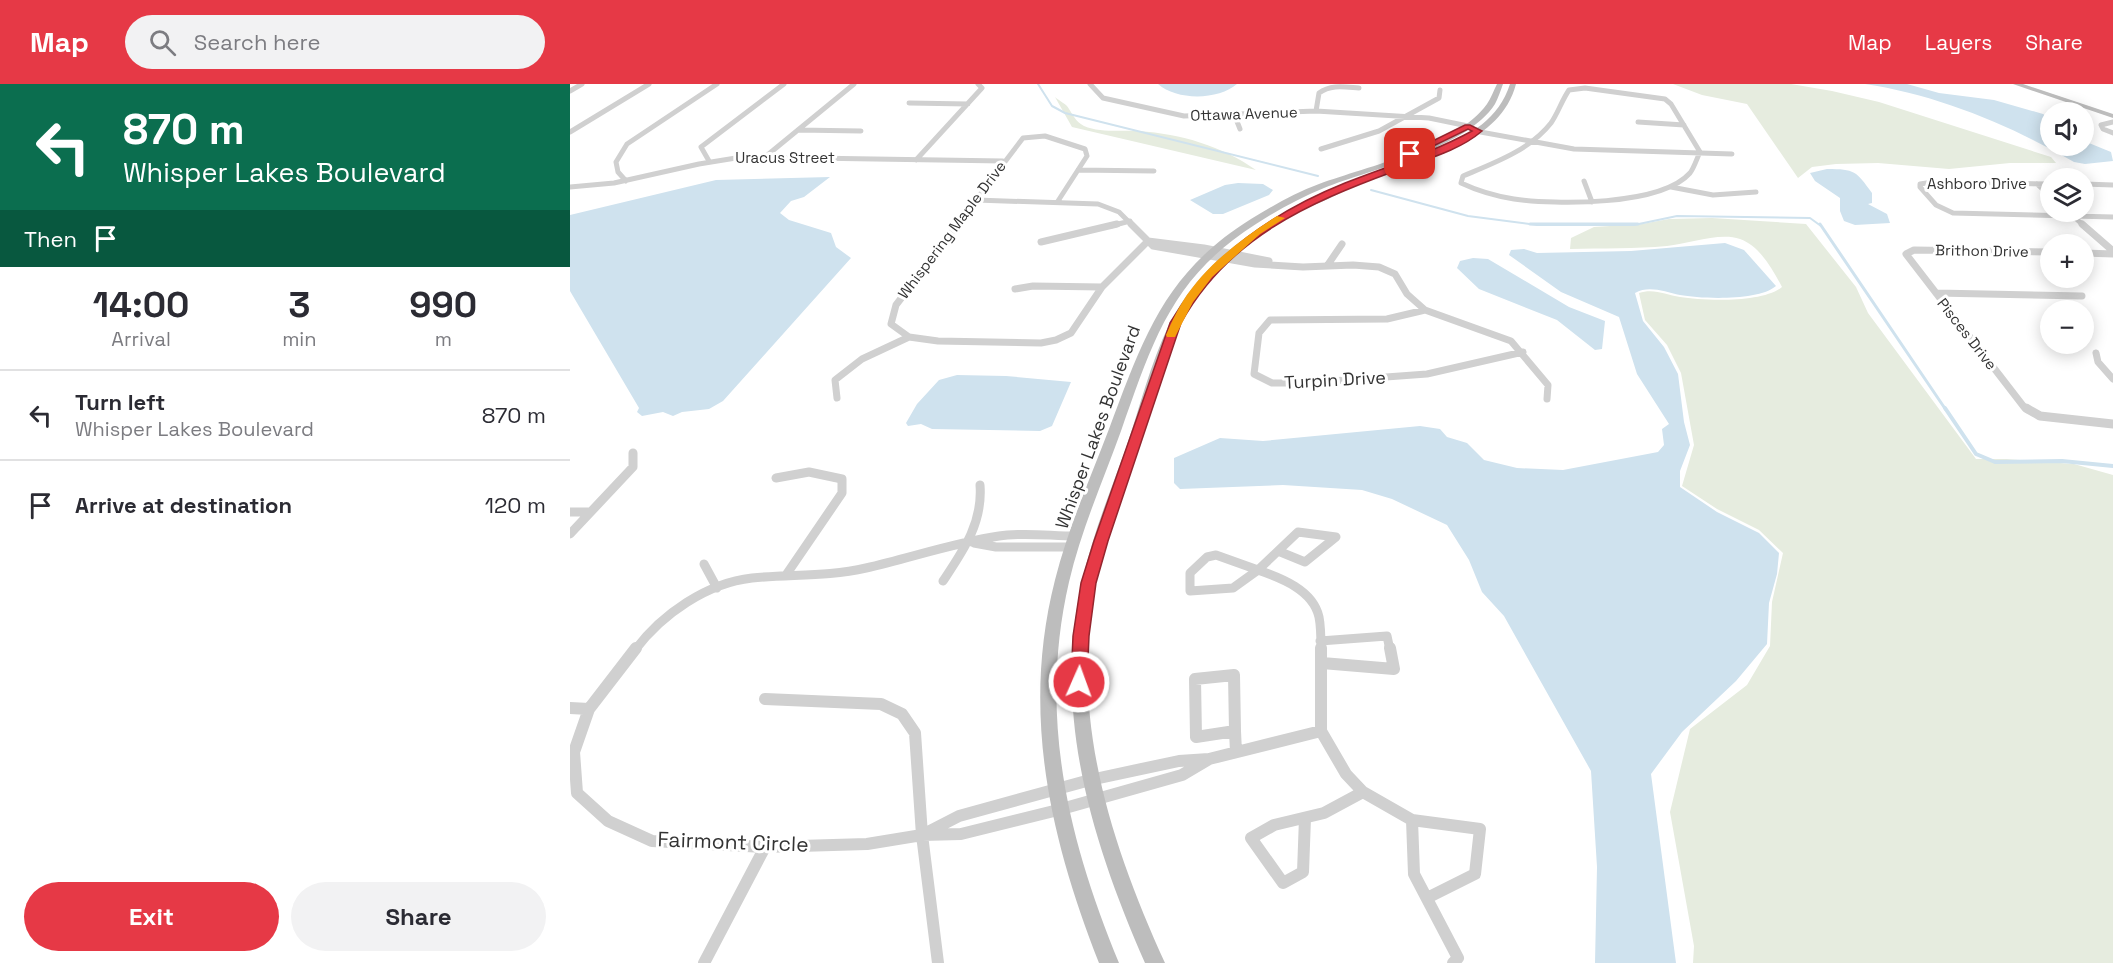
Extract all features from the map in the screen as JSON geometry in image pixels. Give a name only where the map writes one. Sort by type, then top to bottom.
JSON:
[{"type":"street","points":[[570,90],[582,84]]},
{"type":"street","points":[[570,132],[649,84]]},
{"type":"street","points":[[626,181],[620,176],[615,165],[617,154],[627,144],[717,84]]},
{"type":"street","points":[[709,161],[701,147],[784,84]]},
{"type":"street","points":[[765,157],[854,84]]},
{"type":"street","points":[[916,160],[982,88],[978,84]]},
{"type":"street","name":"Ottawa Avenue","points":[[1090,84],[1103,98],[1172,114],[1316,111],[1406,117],[1583,149],[1732,154]]},
{"type":"street","name":"Whisper Lakes Boulevard","points":[[1155,963],[1128,906],[1094,800],[1079,705],[1081,636],[1089,583],[1101,541],[1175,323],[1188,301],[1228,256],[1266,227],[1315,199],[1443,150],[1470,129],[1493,102],[1500,84]]},
{"type":"street","name":"Whisper Lakes Boulevard","points":[[1109,963],[1085,907],[1054,790],[1047,718],[1049,647],[1057,600],[1074,542],[1139,363],[1166,303],[1183,281],[1211,253],[1263,215],[1320,187],[1431,146],[1494,118],[1506,104],[1513,84]]},
{"type":"street","points":[[2016,84],[2056,94],[2113,116]]},
{"type":"street","points":[[1316,111],[1319,93],[1325,88],[1359,88]]},
{"type":"street","points":[[1585,88],[1665,99],[1671,104],[1684,125],[1700,152],[1699,160],[1693,171],[1671,187],[1642,195],[1592,202],[1544,202],[1494,196],[1471,190],[1461,183],[1463,176],[1502,159],[1531,141],[1560,111],[1569,90],[1585,88]]},
{"type":"street","points":[[1321,149],[1379,131],[1439,98],[1440,90]]},
{"type":"street","points":[[909,103],[968,104]]},
{"type":"street","points":[[1234,114],[1240,129]]},
{"type":"street","points":[[1638,122],[1684,125]]},
{"type":"street","points":[[2113,123],[2101,125],[2103,129],[2113,133]]},
{"type":"street","points":[[798,130],[861,131]]},
{"type":"street","name":"Whispering Maple Drive","points":[[909,338],[891,324],[896,305],[1003,161],[1023,138],[1045,136],[1085,150],[1087,156],[1078,170]]},
{"type":"street","name":"Uracus Street","points":[[570,187],[626,181],[709,161],[765,157],[1003,161]]},
{"type":"street","points":[[1058,201],[1078,170],[1154,171]]},
{"type":"street","points":[[1584,181],[1592,202]]},
{"type":"street","name":"Ashboro Drive","points":[[2037,184],[1933,182],[1920,184],[1920,187],[1942,210],[1962,214],[2040,214]]},
{"type":"street","points":[[2037,184],[2040,187]]},
{"type":"street","points":[[2094,184],[2113,184]]},
{"type":"street","points":[[1671,187],[1697,194],[1743,195],[1755,192]]},
{"type":"street","points":[[976,200],[1098,204],[1119,212],[1153,246],[1211,253],[1255,264],[1379,267],[1395,274],[1407,294],[1425,310],[1511,341],[1548,385],[1547,399]]},
{"type":"street","points":[[2094,216],[2113,217]]},
{"type":"street","points":[[1041,242],[1130,221]]},
{"type":"street","points":[[2080,222],[2113,253]]},
{"type":"street","points":[[837,398],[835,380],[862,358],[909,338],[938,341],[1041,343],[1056,340],[1071,333],[1102,287],[1149,241]]},
{"type":"street","points":[[1327,266],[1342,244]]},
{"type":"street","name":"Brithon Drive","points":[[1914,250],[2040,252]]},
{"type":"street","name":"Pisces Drive","points":[[1914,250],[1906,254],[1909,260],[2024,407],[2040,416],[2113,424]]},
{"type":"street","points":[[2094,253],[2113,253]]},
{"type":"street","points":[[1015,289],[1033,286],[1102,287]]},
{"type":"street","points":[[1936,293],[2082,296]]},
{"type":"street","name":"Turpin Drive","points":[[1425,310],[1408,316],[1367,322],[1294,317],[1270,320],[1259,333],[1254,374],[1272,383],[1416,375],[1450,370],[1522,352]]},
{"type":"street","points":[[2096,352],[2098,362],[2113,379]]},
{"type":"street","points":[[1139,363],[1161,364]]},
{"type":"street","points":[[570,534],[633,466],[633,453]]},
{"type":"street","points":[[776,478],[792,473],[819,472],[842,479],[842,493],[786,576]]},
{"type":"street","points":[[943,581],[969,542],[982,500],[980,485]]},
{"type":"street","points":[[570,512],[590,512]]},
{"type":"street","points":[[1277,551],[1305,562],[1336,537],[1298,532],[1277,551],[1258,570],[1235,588],[1190,591],[1190,573],[1207,557],[1216,555],[1258,570],[1283,579],[1305,595],[1320,615],[1321,731],[1346,774],[1363,792],[1412,820],[1480,829],[1475,874],[1427,898]]},
{"type":"street","name":"Fairmont Circle","points":[[1074,542],[996,547],[969,542],[828,575],[750,578],[717,588],[684,603],[645,635],[589,709],[574,752],[573,794],[608,821],[652,841],[765,847],[867,844],[922,835],[961,834],[1058,810],[1182,775],[1209,759]]},
{"type":"street","points":[[704,564],[717,588]]},
{"type":"street","points":[[1320,641],[1386,636],[1394,669],[1322,663]]},
{"type":"street","points":[[1236,731],[1196,737],[1195,679],[1234,675],[1236,731],[1236,752]]},
{"type":"street","points":[[765,699],[881,704],[902,714],[915,733],[922,835],[938,963]]},
{"type":"street","points":[[570,708],[589,709]]},
{"type":"street","points":[[1209,759],[1321,731]]},
{"type":"street","name":"Fairmont Circle","points":[[922,835],[959,816],[1090,780],[1179,761],[1209,759]]},
{"type":"street","points":[[1305,818],[1304,872],[1283,883],[1251,838],[1274,825],[1324,813],[1363,792]]},
{"type":"street","points":[[1412,820],[1414,874],[1458,958],[1454,963]]},
{"type":"street","points":[[704,963],[765,847]]},
{"type":"shaded area","points":[[1673,84],[1791,84],[1832,91],[1879,102],[2040,153],[2040,156],[2051,157],[2056,163],[2010,163],[1949,169],[1878,163],[1836,164],[1812,167],[1798,178],[1747,104],[1702,95]]},
{"type":"shaded area","points":[[1055,97],[1067,106],[1084,126],[1186,138],[1229,154],[1256,170],[1072,127]]},
{"type":"shaded area","points":[[1712,218],[1806,224],[1856,287],[1868,313],[1976,459],[2074,464],[2113,475],[2113,963],[1693,963],[1694,946],[1670,812],[1690,729],[1747,685],[1770,646],[1772,602],[1783,553],[1759,530],[1717,509],[1682,486],[1694,445],[1681,373],[1667,345],[1645,320],[1639,293],[1655,292],[1691,298],[1733,300],[1762,296],[1782,287],[1770,266],[1754,247],[1732,237],[1655,247],[1570,249],[1571,238],[1594,227],[1642,224],[1669,219]]},
{"type":"water","points":[[1158,84],[1237,84],[1209,96],[1187,96],[1166,90]]},
{"type":"water","points":[[1865,84],[1907,84],[1939,93],[1994,100],[2040,113],[2040,143],[1973,113],[1892,89]]},
{"type":"water","points":[[2094,145],[2111,152],[2113,161],[2085,164],[2074,162],[2064,156],[2094,156]]},
{"type":"water","points":[[1827,169],[1849,171],[1858,176],[1872,193],[1872,203],[1868,204],[1887,214],[1890,223],[1855,225],[1844,221],[1840,211],[1840,198],[1815,181],[1810,173]]},
{"type":"water","points":[[830,177],[804,197],[791,201],[780,213],[789,220],[831,233],[836,247],[851,258],[723,401],[709,409],[682,412],[673,416],[663,412],[642,416],[637,412],[639,408],[570,291],[570,215],[716,180]]},
{"type":"water","points":[[1263,184],[1273,190],[1269,195],[1223,214],[1213,214],[1190,200],[1225,185]]},
{"type":"water","points":[[1725,243],[1744,250],[1776,286],[1757,294],[1730,298],[1680,295],[1651,289],[1635,293],[1643,321],[1664,347],[1678,374],[1684,422],[1690,445],[1680,471],[1680,487],[1717,512],[1759,533],[1779,553],[1777,574],[1769,603],[1767,644],[1736,681],[1682,732],[1651,774],[1676,963],[1595,963],[1597,867],[1591,771],[1504,616],[1482,592],[1469,560],[1447,525],[1392,499],[1362,490],[1283,485],[1180,489],[1174,483],[1174,458],[1220,438],[1263,441],[1420,426],[1440,429],[1447,437],[1467,443],[1484,460],[1517,468],[1563,470],[1658,452],[1664,445],[1662,429],[1669,424],[1637,374],[1619,317],[1561,292],[1509,255],[1511,250],[1524,249],[1537,253],[1631,251]]},
{"type":"water","points":[[1473,258],[1488,259],[1569,307],[1605,321],[1602,349],[1595,350],[1557,320],[1479,289],[1457,268],[1460,261]]},
{"type":"water","points":[[957,375],[1006,376],[1071,382],[1052,426],[1040,431],[932,429],[921,424],[908,426],[906,423],[917,404],[939,380]]},
{"type":"waterway","points":[[1038,84],[1052,106],[1065,113],[1318,176]]},
{"type":"waterway","points":[[1371,190],[1468,216],[1537,225],[1634,225],[1677,216],[1810,218],[1821,226]]},
{"type":"waterway","points":[[1530,224],[1638,224]]},
{"type":"waterway","points":[[1820,224],[1946,410]]},
{"type":"waterway","points":[[1945,408],[1976,454],[1995,462],[2062,461],[2113,466]]},
{"type":"slow traffic","points":[[1171,335],[1188,301],[1209,274],[1257,232],[1280,218]]},
{"type":"route","points":[[1079,682],[1081,636],[1089,583],[1101,541],[1175,323],[1188,301],[1224,259],[1257,232],[1284,215],[1315,199],[1443,150],[1478,131],[1468,126],[1448,138],[1410,154]]}]
